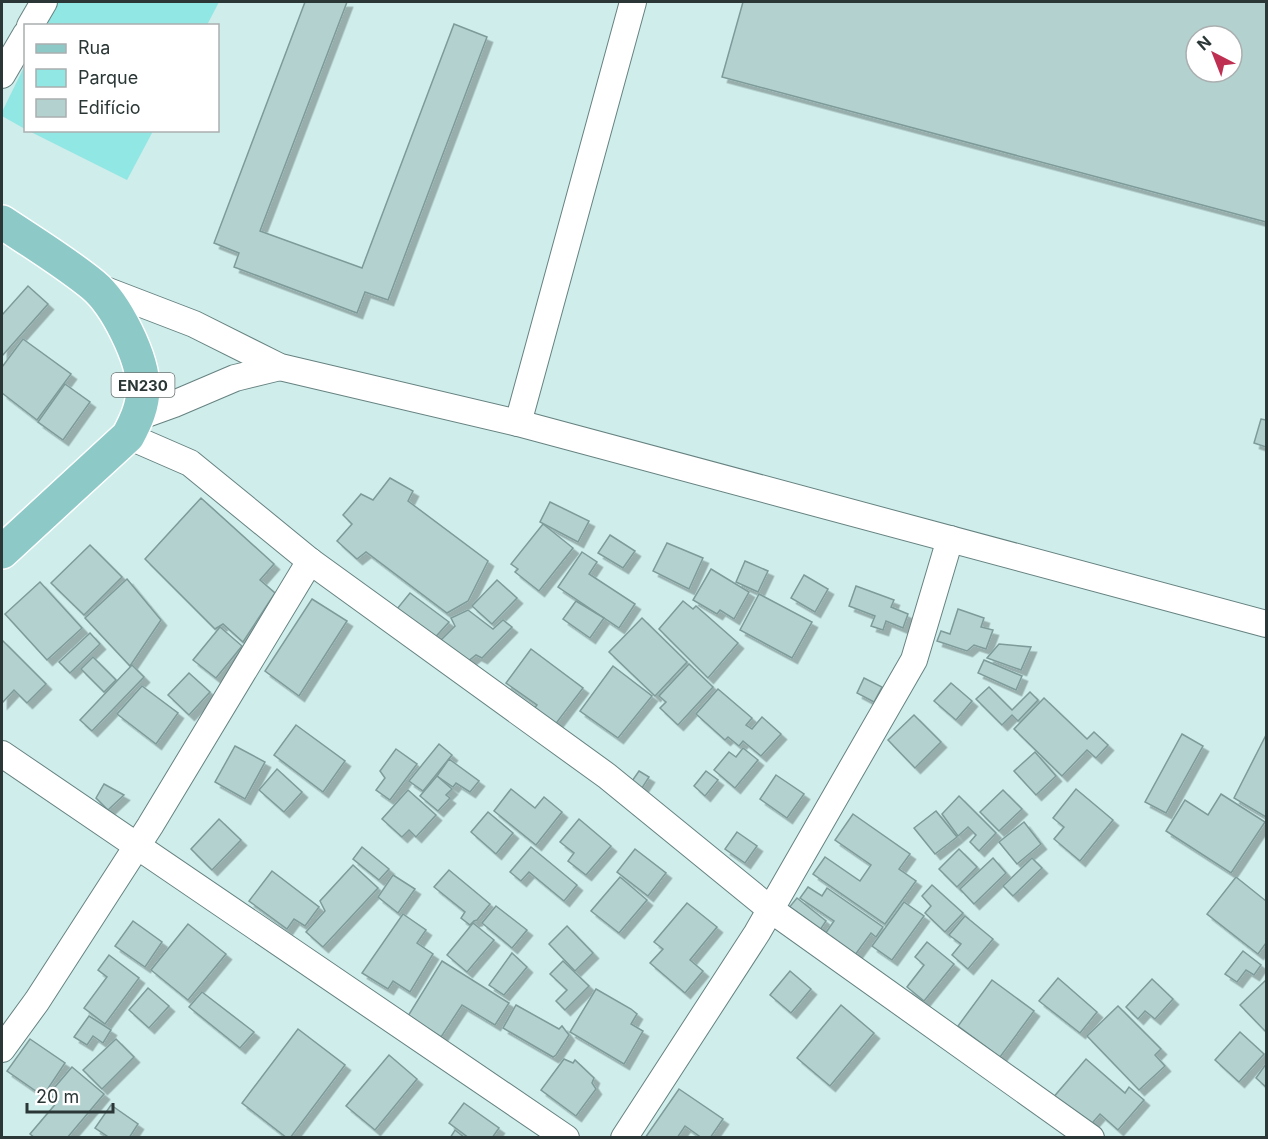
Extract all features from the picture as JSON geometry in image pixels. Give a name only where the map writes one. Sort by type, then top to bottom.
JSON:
[{"type":"main road","name":"EN230","points":[[2,222],[95,286],[117,314],[140,366],[143,387],[133,426]]},
{"type":"main road","points":[[2,552],[133,426]]},
{"type":"street","points":[[31,24],[44,2]]},
{"type":"street","points":[[519,423],[633,2]]},
{"type":"street","points":[[2,75],[24,37]]},
{"type":"street","points":[[95,286],[194,324],[280,367],[519,423],[1266,624]]},
{"type":"street","points":[[280,367],[235,378],[174,404],[133,426],[190,463],[310,561],[607,776],[770,909],[1091,1137]]},
{"type":"street","points":[[624,1137],[637,1121],[770,909],[914,660],[950,539]]},
{"type":"street","points":[[2,1049],[37,1001],[310,561]]},
{"type":"street","points":[[2,754],[566,1137]]},
{"type":"green space","points":[[58,2],[219,2],[208,24],[47,24]]},
{"type":"green space","points":[[24,67],[24,128],[2,116]]},
{"type":"green space","points":[[31,132],[152,132],[127,180]]},
{"type":"building","points":[[305,2],[347,2],[260,231],[362,268],[454,24],[487,37],[388,300],[365,292],[357,313],[234,267],[239,253],[214,243]]},
{"type":"building","points":[[743,2],[1266,2],[1266,222],[722,77]]},
{"type":"building","points":[[28,286],[48,304],[2,356],[2,315]]},
{"type":"building","points":[[23,339],[71,374],[37,420],[2,393],[2,367]]},
{"type":"building","points":[[65,384],[90,402],[63,440],[38,422]]},
{"type":"building","points":[[1261,419],[1266,420],[1266,447],[1254,443]]},
{"type":"building","points":[[390,478],[413,491],[408,501],[488,561],[468,601],[447,613],[366,552],[357,559],[337,541],[352,524],[343,515],[361,494],[373,500]]},
{"type":"building","points":[[201,498],[274,564],[260,580],[275,593],[243,642],[223,624],[215,629],[145,559]]},
{"type":"building","points":[[550,502],[589,521],[578,542],[540,522]]},
{"type":"building","points":[[543,524],[573,548],[539,591],[515,572],[518,569],[511,564]]},
{"type":"building","points":[[610,535],[635,551],[623,568],[598,553]]},
{"type":"building","points":[[667,543],[703,558],[689,589],[653,571]]},
{"type":"building","points":[[90,545],[122,577],[84,615],[51,583]]},
{"type":"building","points":[[582,552],[597,562],[589,574],[635,604],[619,628],[558,587]]},
{"type":"building","points":[[745,561],[768,571],[758,592],[736,582]]},
{"type":"building","points":[[711,569],[749,592],[734,619],[720,610],[717,614],[693,600]]},
{"type":"building","points":[[804,575],[828,589],[815,612],[791,598]]},
{"type":"building","points":[[127,579],[161,620],[130,666],[85,618]]},
{"type":"building","points":[[497,580],[517,598],[492,624],[472,606]]},
{"type":"building","points":[[40,582],[82,628],[47,660],[5,614]]},
{"type":"building","points":[[856,586],[894,600],[891,607],[908,614],[903,628],[886,621],[883,630],[871,626],[875,616],[849,606]]},
{"type":"building","points":[[410,593],[449,622],[430,643],[392,615]]},
{"type":"building","points":[[759,594],[812,622],[792,658],[740,630]]},
{"type":"building","points":[[312,599],[347,621],[299,696],[265,671]]},
{"type":"building","points":[[576,601],[604,618],[590,638],[563,619]]},
{"type":"building","points":[[683,601],[693,609],[696,606],[738,643],[708,678],[659,629]]},
{"type":"building","points":[[958,609],[984,618],[981,627],[993,630],[986,649],[974,645],[967,651],[937,641],[941,631],[950,634]]},
{"type":"building","points":[[468,610],[493,629],[503,620],[512,627],[482,658],[476,655],[467,662],[441,640],[455,626],[451,618]]},
{"type":"building","points":[[642,618],[687,662],[655,696],[609,652]]},
{"type":"building","points":[[220,627],[242,646],[216,678],[193,660]]},
{"type":"building","points":[[90,633],[100,644],[70,673],[59,662]]},
{"type":"building","points":[[2,640],[46,684],[27,703],[14,690],[2,703]]},
{"type":"building","points":[[999,644],[1031,647],[1021,670],[987,658]]},
{"type":"building","points":[[531,649],[583,688],[551,730],[530,714],[537,705],[506,683]]},
{"type":"building","points":[[93,657],[116,680],[104,692],[81,669]]},
{"type":"building","points":[[984,660],[1022,676],[1016,690],[978,673]]},
{"type":"building","points":[[689,664],[713,687],[678,725],[660,708],[666,702],[659,696]]},
{"type":"building","points":[[132,665],[144,677],[92,731],[80,720]]},
{"type":"building","points":[[613,666],[652,696],[618,738],[580,711]]},
{"type":"building","points":[[189,673],[210,692],[189,715],[168,695]]},
{"type":"building","points":[[864,678],[882,687],[874,702],[857,693]]},
{"type":"building","points":[[951,683],[972,701],[956,720],[934,701]]},
{"type":"building","points":[[142,686],[178,713],[156,744],[117,714]]},
{"type":"building","points":[[989,687],[1012,710],[1030,692],[1038,700],[1018,721],[1012,715],[1002,725],[976,699]]},
{"type":"building","points":[[718,689],[752,718],[746,725],[752,729],[762,717],[781,734],[761,756],[743,741],[739,746],[728,737],[725,740],[696,714]]},
{"type":"building","points":[[1044,698],[1087,739],[1094,732],[1108,745],[1096,758],[1087,750],[1062,776],[1014,729]]},
{"type":"building","points":[[914,715],[941,742],[915,768],[888,740]]},
{"type":"building","points":[[296,725],[345,761],[323,792],[274,755]]},
{"type":"building","points":[[1182,734],[1203,746],[1166,813],[1145,802]]},
{"type":"building","points":[[1266,735],[1266,817],[1234,798]]},
{"type":"building","points":[[439,744],[452,755],[423,791],[409,781]]},
{"type":"building","points":[[235,746],[265,762],[245,799],[215,782]]},
{"type":"building","points":[[743,748],[758,760],[735,788],[714,770],[729,752],[736,757]]},
{"type":"building","points":[[396,749],[417,764],[390,800],[376,790],[385,778],[380,771]]},
{"type":"building","points":[[1035,752],[1056,776],[1036,795],[1014,771]]},
{"type":"building","points":[[449,759],[479,781],[470,792],[456,783],[453,787],[437,776]]},
{"type":"building","points":[[277,769],[302,792],[284,812],[259,790]]},
{"type":"building","points":[[639,771],[649,777],[642,788],[632,781]]},
{"type":"building","points":[[706,771],[718,780],[705,796],[694,786]]},
{"type":"building","points":[[776,775],[804,794],[787,818],[760,799]]},
{"type":"building","points":[[437,776],[452,789],[446,795],[450,798],[438,811],[420,796]]},
{"type":"building","points":[[104,784],[124,795],[108,810],[96,798]]},
{"type":"building","points":[[511,789],[535,808],[544,797],[562,812],[536,845],[494,811]]},
{"type":"building","points":[[1076,789],[1113,820],[1080,861],[1054,839],[1064,827],[1053,818]]},
{"type":"building","points":[[408,790],[436,815],[416,837],[409,830],[402,837],[382,819]]},
{"type":"building","points":[[1003,790],[1022,809],[999,831],[980,812]]},
{"type":"building","points":[[1221,794],[1265,822],[1231,873],[1166,831],[1185,800],[1208,815]]},
{"type":"building","points":[[959,796],[996,833],[979,851],[970,842],[976,835],[968,827],[958,836],[942,814]]},
{"type":"building","points":[[936,811],[957,837],[935,854],[914,828]]},
{"type":"building","points":[[488,812],[513,833],[496,854],[471,832]]},
{"type":"building","points":[[853,814],[910,854],[899,869],[916,881],[885,924],[813,874],[825,857],[860,881],[871,865],[835,840]]},
{"type":"building","points":[[219,819],[241,840],[212,870],[191,849]]},
{"type":"building","points":[[579,819],[611,846],[586,875],[568,861],[574,853],[560,842]]},
{"type":"building","points":[[1024,822],[1041,844],[1017,864],[999,842]]},
{"type":"building","points":[[737,832],[757,846],[745,863],[725,849]]},
{"type":"building","points":[[362,847],[389,869],[379,880],[353,859]]},
{"type":"building","points":[[531,847],[577,885],[564,901],[529,872],[521,881],[510,872]]},
{"type":"building","points":[[635,849],[666,873],[648,896],[617,872]]},
{"type":"building","points":[[959,849],[977,867],[957,887],[939,869]]},
{"type":"building","points":[[993,858],[1006,873],[974,904],[960,889]]},
{"type":"building","points":[[1032,858],[1042,868],[1013,896],[1003,886]]},
{"type":"building","points":[[353,865],[378,888],[323,947],[306,932],[325,911],[320,901]]},
{"type":"building","points":[[449,870],[490,904],[470,925],[461,918],[465,912],[434,887]]},
{"type":"building","points":[[272,871],[319,907],[305,926],[294,919],[287,929],[249,901]]},
{"type":"building","points":[[393,875],[415,889],[398,913],[378,897]]},
{"type":"building","points":[[620,877],[647,900],[619,933],[591,911]]},
{"type":"building","points":[[1236,877],[1266,901],[1266,943],[1258,954],[1207,914]]},
{"type":"building","points":[[932,885],[963,913],[945,932],[925,913],[931,906],[922,896]]},
{"type":"building","points":[[808,887],[822,896],[827,888],[883,927],[876,937],[871,933],[855,955],[825,934],[834,921],[800,898]]},
{"type":"building","points":[[797,898],[826,921],[818,933],[787,910]]},
{"type":"building","points":[[904,902],[924,916],[892,960],[872,946]]},
{"type":"building","points":[[687,903],[717,927],[690,960],[703,971],[685,993],[650,963],[663,949],[654,942]]},
{"type":"building","points":[[496,906],[527,930],[512,948],[482,923]]},
{"type":"building","points":[[403,914],[426,930],[417,943],[433,954],[410,992],[393,981],[388,989],[362,973]]},
{"type":"building","points":[[965,916],[993,939],[968,969],[952,955],[961,944],[949,935]]},
{"type":"building","points":[[133,921],[162,942],[145,967],[115,946]]},
{"type":"building","points":[[473,923],[494,940],[467,972],[447,955]]},
{"type":"building","points":[[188,924],[226,954],[188,1000],[151,970]]},
{"type":"building","points":[[567,926],[593,953],[575,971],[549,944]]},
{"type":"building","points":[[927,942],[954,964],[924,1001],[907,987],[924,965],[915,957]]},
{"type":"building","points":[[1243,951],[1261,965],[1254,975],[1246,970],[1237,982],[1225,974]]},
{"type":"building","points":[[512,953],[527,967],[504,995],[489,985]]},
{"type":"building","points":[[109,955],[139,978],[105,1024],[84,1008],[107,977],[98,970]]},
{"type":"building","points":[[442,961],[509,1003],[495,1025],[462,1005],[441,1037],[408,1016]]},
{"type":"building","points":[[563,961],[589,986],[565,1010],[556,1001],[567,990],[550,974]]},
{"type":"building","points":[[790,971],[811,989],[791,1013],[770,995]]},
{"type":"building","points":[[1058,978],[1097,1012],[1080,1033],[1039,1001]]},
{"type":"building","points":[[1152,979],[1173,999],[1155,1019],[1145,1011],[1138,1019],[1126,1007]]},
{"type":"building","points":[[992,980],[1034,1011],[1000,1057],[958,1026]]},
{"type":"building","points":[[1266,980],[1266,1032],[1240,1005]]},
{"type":"building","points":[[148,988],[169,1006],[149,1028],[129,1010]]},
{"type":"building","points":[[596,989],[637,1014],[631,1024],[643,1031],[624,1064],[570,1032]]},
{"type":"building","points":[[202,992],[254,1032],[240,1048],[189,1007]]},
{"type":"building","points":[[516,1005],[559,1029],[562,1026],[569,1035],[556,1055],[553,1057],[503,1028]]},
{"type":"building","points":[[841,1005],[874,1033],[830,1086],[797,1058]]},
{"type":"building","points":[[1118,1006],[1161,1049],[1155,1055],[1165,1066],[1139,1090],[1087,1036]]},
{"type":"building","points":[[89,1016],[111,1030],[103,1043],[93,1036],[87,1045],[74,1037]]},
{"type":"building","points":[[298,1029],[345,1065],[290,1138],[287,1138],[242,1103]]},
{"type":"building","points":[[1240,1032],[1264,1054],[1239,1082],[1215,1060]]},
{"type":"building","points":[[30,1039],[65,1063],[43,1096],[7,1071]]},
{"type":"building","points":[[116,1039],[134,1057],[102,1089],[83,1070]]},
{"type":"building","points":[[389,1055],[417,1079],[375,1130],[346,1106]]},
{"type":"building","points":[[564,1059],[573,1063],[575,1060],[594,1078],[592,1083],[596,1089],[576,1116],[541,1090]]},
{"type":"building","points":[[1086,1059],[1125,1093],[1129,1087],[1144,1100],[1118,1130],[1100,1114],[1087,1129],[1052,1099]]},
{"type":"building","points":[[1266,1064],[1266,1087],[1256,1078]]},
{"type":"building","points":[[72,1067],[104,1094],[67,1138],[35,1138],[30,1134],[58,1101],[49,1094]]},
{"type":"building","points":[[679,1089],[723,1119],[710,1138],[702,1138],[685,1126],[677,1138],[645,1138]]},
{"type":"building","points":[[464,1103],[499,1128],[492,1138],[469,1138],[449,1123]]},
{"type":"building","points":[[111,1105],[138,1124],[129,1138],[110,1138],[95,1128]]},
{"type":"building","points":[[455,1130],[465,1138],[450,1138]]}]
